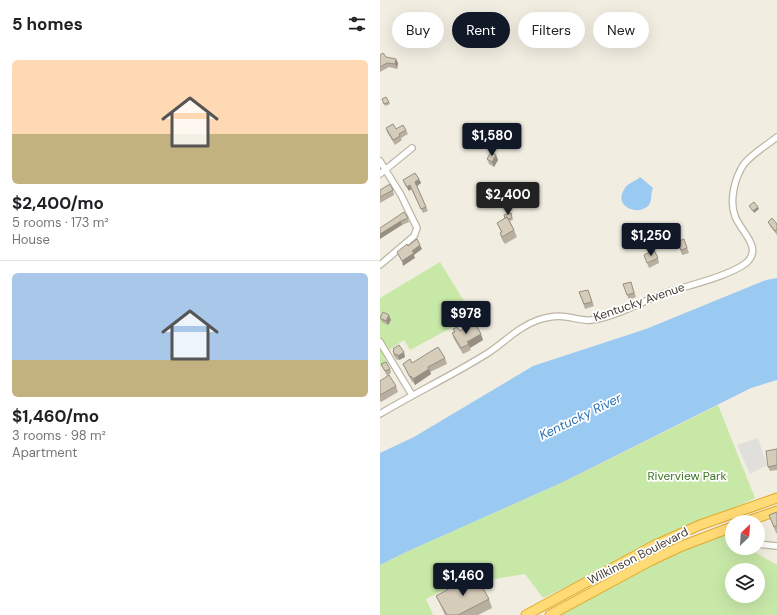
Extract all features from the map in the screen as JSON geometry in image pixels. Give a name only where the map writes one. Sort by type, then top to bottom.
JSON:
[{"type":"highway","name":"Wilkinson Boulevard","points":[[526,615],[650,547],[700,525],[777,498]]},
{"type":"highway","points":[[765,515],[777,511]]},
{"type":"highway","name":"Wilkinson Boulevard","points":[[550,615],[650,561],[682,546],[725,530]]},
{"type":"street","name":"Kentucky Avenue","points":[[380,414],[483,356],[528,324],[548,317],[557,316],[583,320],[599,318],[664,293],[723,274],[746,263],[753,253],[753,247],[734,214],[732,202],[734,187],[744,164],[757,152],[777,138]]},
{"type":"street","points":[[380,174],[412,148]]},
{"type":"street","points":[[380,161],[412,216],[417,231],[408,242],[380,265]]},
{"type":"street","points":[[380,342],[412,395]]},
{"type":"street","points":[[740,511],[741,515]]},
{"type":"street","points":[[765,545],[777,546]]},
{"type":"green space","points":[[440,262],[473,316],[410,350],[404,340],[383,354],[387,363],[380,367],[380,298]]},
{"type":"green space","name":"Riverview Park","points":[[718,405],[755,498],[543,598],[525,574],[494,579],[488,568],[426,599],[433,615],[380,615],[380,565],[561,483]]},
{"type":"green space","points":[[720,531],[725,534],[725,555],[760,555],[777,565],[777,615],[556,615],[643,564]]},
{"type":"shaded area","points":[[758,438],[767,465],[750,474],[737,445]]},
{"type":"water","points":[[640,177],[653,188],[651,200],[650,204],[644,209],[633,210],[624,205],[622,195],[625,188],[630,183]]},
{"type":"water","name":"Kentucky River","points":[[777,278],[777,380],[751,388],[561,483],[380,565],[380,453],[414,437],[533,366],[646,329],[766,280]]},
{"type":"building","points":[[383,53],[386,57],[396,59],[395,64],[387,63],[380,67],[380,55]]},
{"type":"building","points":[[386,97],[389,102],[384,104],[382,99]]},
{"type":"building","points":[[393,124],[396,129],[403,125],[406,130],[393,140],[386,128]]},
{"type":"building","points":[[491,152],[496,155],[492,162],[487,159]]},
{"type":"building","points":[[415,173],[419,179],[415,182],[426,207],[421,209],[410,185],[407,187],[403,180]]},
{"type":"building","points":[[390,184],[393,190],[380,197],[380,190]]},
{"type":"building","points":[[754,202],[758,207],[753,211],[749,206]]},
{"type":"building","points":[[404,212],[408,218],[380,234],[380,228]]},
{"type":"building","points":[[511,213],[512,218],[505,218],[504,215]]},
{"type":"building","points":[[507,217],[514,230],[502,237],[500,233],[502,232],[497,223]]},
{"type":"building","points":[[772,218],[777,224],[777,229],[775,231],[768,222]]},
{"type":"building","points":[[417,239],[420,245],[412,251],[414,253],[402,261],[397,252],[407,244],[408,246]]},
{"type":"building","points":[[684,239],[687,248],[681,250],[677,242]]},
{"type":"building","points":[[654,250],[658,258],[647,263],[644,255]]},
{"type":"building","points":[[631,282],[634,293],[627,295],[623,284]]},
{"type":"building","points":[[588,290],[592,302],[584,304],[579,292]]},
{"type":"building","points":[[383,312],[389,315],[386,321],[380,318]]},
{"type":"building","points":[[475,323],[481,334],[467,342],[469,344],[461,348],[452,333],[455,332],[453,329],[457,327],[460,331]]},
{"type":"building","points":[[399,345],[404,352],[398,356],[397,354],[395,355],[393,349]]},
{"type":"building","points":[[438,347],[445,358],[428,367],[429,369],[413,379],[411,376],[410,377],[403,364],[410,359],[412,363]]},
{"type":"building","points":[[386,362],[390,369],[385,371],[381,364]]},
{"type":"building","points":[[389,375],[396,386],[380,395],[380,381]]},
{"type":"building","points":[[777,449],[777,465],[768,467],[766,451]]},
{"type":"building","points":[[777,512],[777,525],[774,527],[769,515]]},
{"type":"building","points":[[475,574],[489,599],[458,615],[447,615],[436,596]]}]
